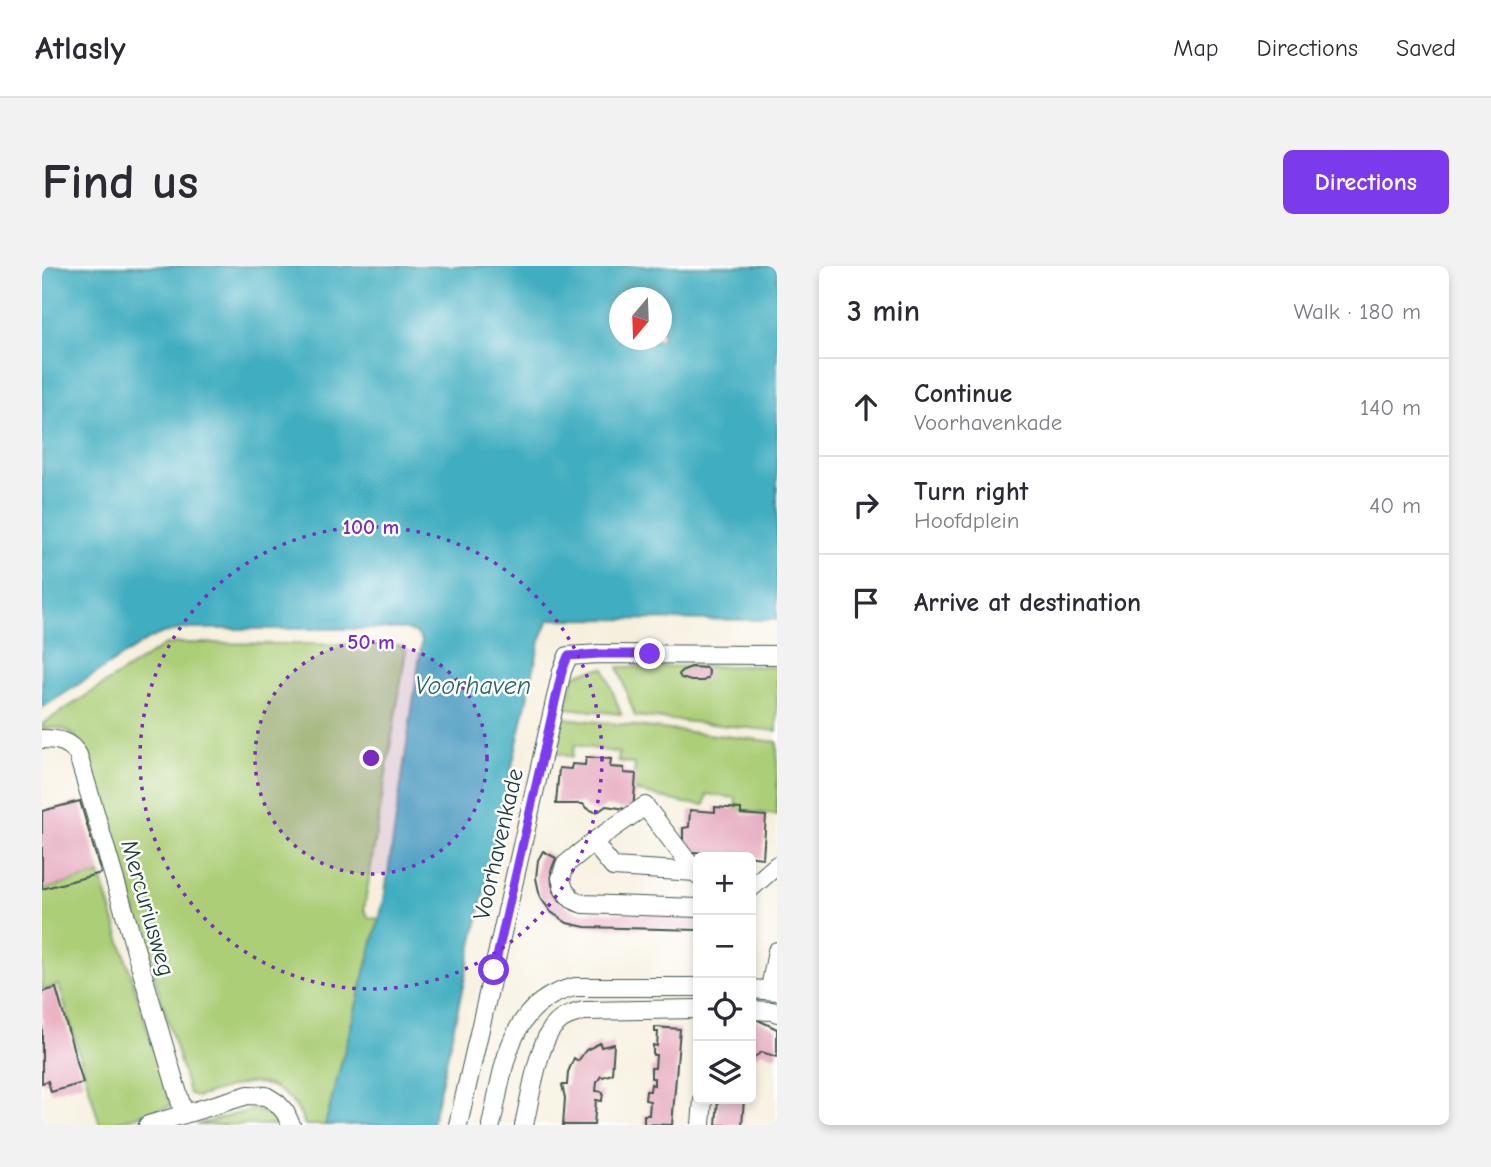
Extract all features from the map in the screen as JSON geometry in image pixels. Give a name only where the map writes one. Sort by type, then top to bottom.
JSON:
[{"type":"street","name":"Voorhavenkade","points":[[458,1125],[562,671],[568,656],[777,655]]},
{"type":"street","name":"Mercuriusweg","points":[[42,739],[66,743],[74,748],[78,755],[184,1114]]},
{"type":"street","points":[[693,869],[645,806],[565,865],[561,878],[564,890],[572,900],[583,904],[693,908]]},
{"type":"street","points":[[593,842],[613,867],[693,874]]},
{"type":"street","points":[[756,884],[777,865]]},
{"type":"street","points":[[756,989],[775,989],[777,951]]},
{"type":"street","points":[[491,1125],[514,1034],[530,1011],[544,999],[564,989],[575,987],[693,987]]},
{"type":"street","points":[[524,1125],[542,1048],[553,1026],[567,1015],[584,1011],[693,1009]]},
{"type":"street","points":[[756,1010],[777,1013]]},
{"type":"street","points":[[148,1125],[248,1095],[266,1096],[277,1103],[291,1125]]},
{"type":"street","points":[[701,1125],[703,1104]]},
{"type":"green space","points":[[165,645],[400,645],[406,650],[364,909],[369,918],[379,919],[325,1125],[305,1125],[291,1100],[267,1085],[242,1084],[196,1097],[189,1093],[91,761],[72,734],[60,728],[42,729],[42,724]]},
{"type":"green space","points":[[767,666],[777,669],[777,731],[635,716],[618,667]]},
{"type":"green space","points":[[604,668],[621,714],[566,708],[574,676]]},
{"type":"green space","points":[[564,718],[777,742],[777,815],[736,810],[736,798],[707,794],[705,805],[684,803],[633,790],[635,764],[618,761],[619,753],[575,745],[572,757],[556,753]]},
{"type":"green space","points":[[100,874],[171,1106],[106,1125],[100,1125],[59,985],[42,990],[42,890]]},
{"type":"green space","points":[[254,1109],[267,1114],[278,1125],[196,1125]]},
{"type":"water","name":"Voorhaven","points":[[42,266],[777,266],[777,620],[549,619],[540,641],[432,1125],[325,1125],[384,900],[422,640],[416,633],[405,629],[183,629],[149,639],[42,708]]},
{"type":"building","points":[[691,667],[706,668],[709,672],[708,678],[691,681],[681,678],[681,671]]},
{"type":"building","points":[[586,757],[611,759],[610,767],[624,768],[624,773],[636,774],[633,810],[606,806],[595,812],[583,804],[556,804],[559,768],[571,769],[572,764],[585,765]]},
{"type":"building","points":[[80,801],[101,873],[42,889],[42,811]]},
{"type":"building","points":[[715,807],[741,809],[741,814],[766,816],[763,858],[756,857],[756,852],[683,851],[683,828],[689,827],[690,810],[715,812]]},
{"type":"building","points":[[543,851],[556,858],[551,871],[554,891],[561,902],[573,910],[693,915],[693,930],[585,927],[567,923],[551,912],[540,897],[536,878],[538,860]]},
{"type":"building","points":[[56,988],[83,1083],[51,1092],[48,1081],[42,1083],[42,992]]},
{"type":"building","points":[[756,1019],[777,1029],[777,1057],[762,1052],[756,1056]]},
{"type":"building","points":[[655,1027],[680,1029],[672,1125],[644,1124],[644,1115],[649,1115],[650,1101],[645,1100],[646,1091],[650,1091],[651,1084],[654,1085],[651,1068],[655,1068],[656,1055],[653,1055],[653,1045],[657,1046],[658,1032],[655,1032]]},
{"type":"building","points":[[600,1043],[601,1047],[614,1044],[612,1074],[601,1076],[597,1082],[596,1091],[603,1092],[602,1101],[596,1100],[594,1125],[563,1125],[565,1098],[562,1085],[567,1085],[568,1072],[574,1058],[578,1061],[586,1050]]},
{"type":"building","points":[[718,1104],[744,1104],[742,1125],[716,1125]]},
{"type":"route","points":[[494,970],[562,671],[568,656],[650,654]]}]
